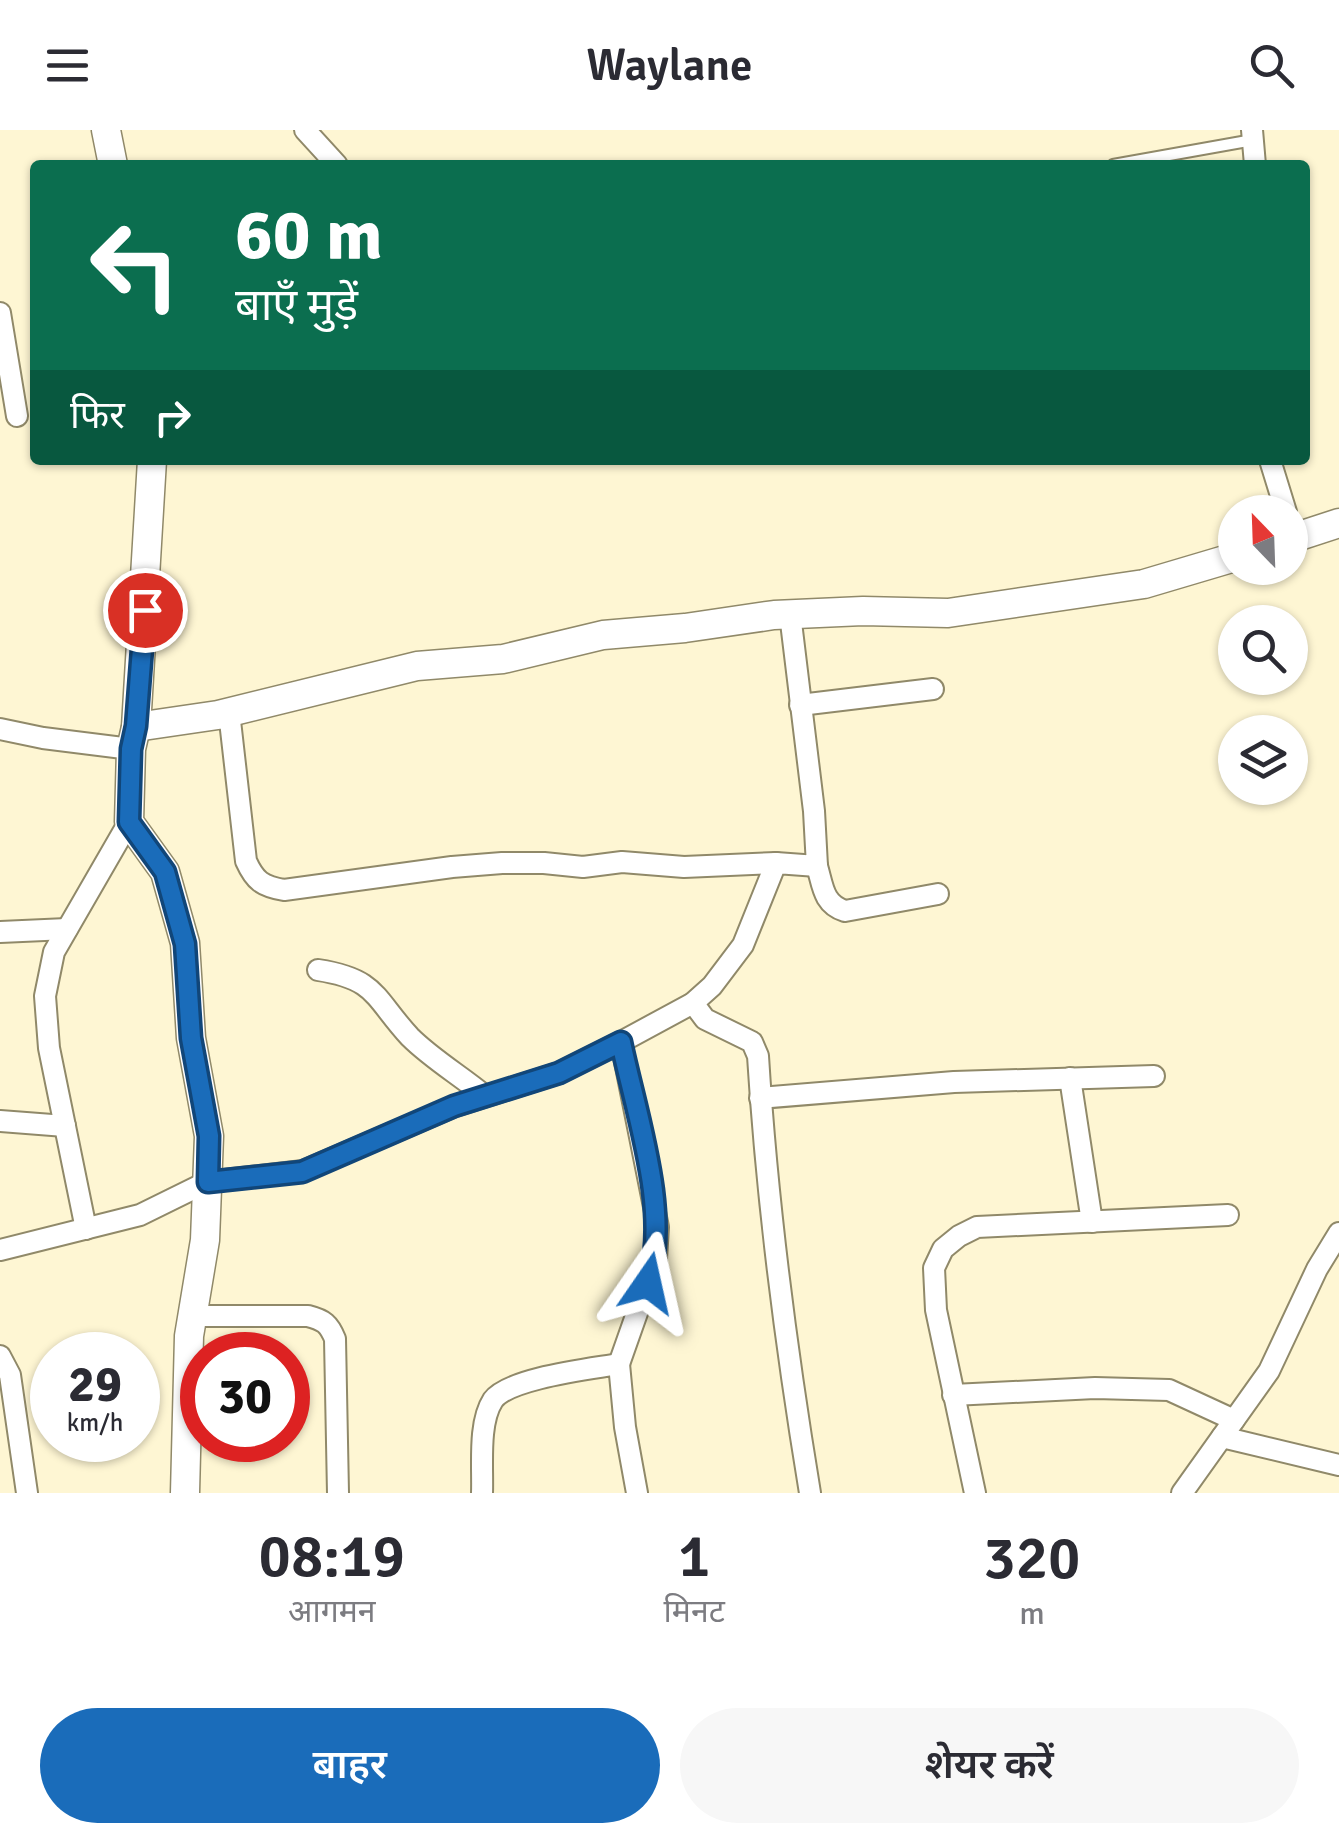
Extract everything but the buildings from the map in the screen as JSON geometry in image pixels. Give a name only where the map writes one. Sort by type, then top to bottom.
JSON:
[{"type":"street","points":[[106,130],[112,160]]},
{"type":"street","points":[[304,130],[332,160]]},
{"type":"street","points":[[1253,135],[1254,160]]},
{"type":"street","points":[[0,313],[17,416]]},
{"type":"street","points":[[86,1228],[49,1048],[45,996],[54,952],[129,822],[152,465]]},
{"type":"street","points":[[1271,465],[1280,495]]},
{"type":"street","points":[[1308,526],[1339,523]]},
{"type":"street","points":[[0,729],[43,738],[134,738],[417,666],[504,659],[603,635],[790,614],[948,612],[1144,584],[1218,562]]},
{"type":"street","points":[[790,614],[817,866],[827,900],[832,907],[845,911],[938,894]]},
{"type":"street","points":[[800,704],[934,689]]},
{"type":"street","points":[[230,712],[246,860],[262,886],[284,890],[502,863],[544,862],[584,867],[622,862],[684,867],[776,863],[817,866]]},
{"type":"street","points":[[129,822],[165,872],[185,944],[191,1038],[209,1136],[205,1240],[192,1316],[185,1493]]},
{"type":"street","points":[[0,1250],[140,1215],[208,1182],[302,1172],[454,1106],[559,1073],[693,1003],[712,986],[743,946],[776,863]]},
{"type":"street","points":[[0,932],[67,929]]},
{"type":"street","points":[[318,970],[347,974],[365,983],[411,1038],[485,1096]]},
{"type":"street","points":[[693,1003],[705,1018],[752,1042],[758,1056],[781,1295],[810,1493]]},
{"type":"street","points":[[621,1042],[658,1227],[656,1259],[620,1364],[625,1428],[637,1493]]},
{"type":"street","points":[[760,1098],[938,1082],[1154,1076]]},
{"type":"street","points":[[1070,1078],[1092,1222]]},
{"type":"street","points":[[0,1121],[65,1126]]},
{"type":"street","points":[[975,1493],[936,1310],[934,1268],[943,1249],[977,1227],[1228,1215]]},
{"type":"street","points":[[1182,1493],[1268,1371],[1317,1269],[1339,1233]]},
{"type":"street","points":[[192,1316],[308,1316],[322,1319],[330,1326],[335,1339],[338,1493]]},
{"type":"street","points":[[0,1356],[10,1375],[26,1493]]},
{"type":"street","points":[[482,1493],[486,1423],[492,1401],[513,1386],[620,1364]]},
{"type":"street","points":[[953,1395],[1095,1388],[1169,1390],[1193,1399],[1228,1429],[1339,1465]]},
{"type":"lane","points":[[1136,160],[1253,135]]},
{"type":"route","points":[[145,610],[131,749],[129,822],[165,872],[185,944],[191,1038],[209,1136],[208,1182],[302,1172],[454,1106],[559,1073],[621,1042],[658,1227],[656,1259],[648,1283]]}]
